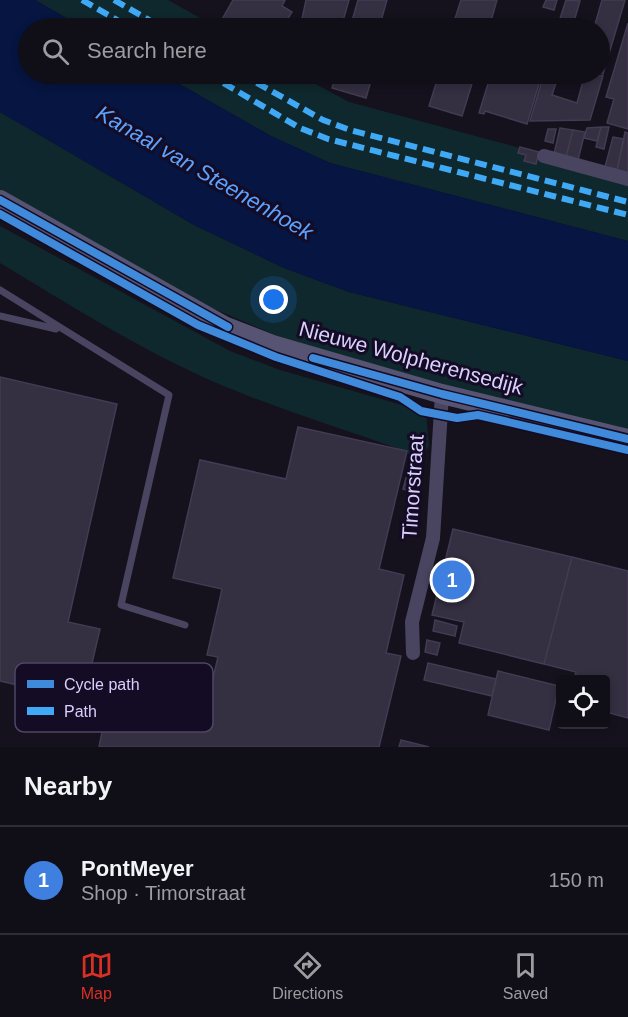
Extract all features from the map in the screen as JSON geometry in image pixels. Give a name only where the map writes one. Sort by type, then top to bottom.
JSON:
[{"type":"street","points":[[544,156],[628,179]]},
{"type":"street","name":"Nieuwe Wolpherensedijk","points":[[0,200],[224,326],[273,345],[442,394],[628,439]]},
{"type":"street","name":"Timorstraat","points":[[413,653],[412,622],[433,538],[442,394]]},
{"type":"lane","points":[[0,290],[169,395],[121,605],[185,626]]},
{"type":"lane","points":[[0,316],[62,330]]},
{"type":"green space","points":[[35,0],[168,0],[200,18],[66,18]]},
{"type":"green space","points":[[180,84],[316,84],[349,102],[628,177],[628,241],[330,163],[271,136]]},
{"type":"green space","points":[[0,112],[194,225],[284,268],[349,292],[628,361],[628,429],[459,389],[289,341],[212,308],[0,190]]},
{"type":"green space","points":[[0,226],[230,351],[280,370],[426,412],[429,446],[420,460],[412,458],[407,452],[242,393],[162,357],[0,263]]},
{"type":"water","name":"Kanaal van Steenenhoek","points":[[0,0],[35,0],[66,18],[18,18],[18,84],[180,84],[271,136],[330,163],[628,241],[628,361],[349,292],[284,268],[194,225],[0,112]]},
{"type":"building","points":[[233,0],[285,0],[282,6],[292,12],[288,18],[223,18]]},
{"type":"building","points":[[306,0],[349,0],[344,18],[302,18]]},
{"type":"building","points":[[358,0],[387,0],[382,18],[353,18]]},
{"type":"building","points":[[461,0],[497,0],[492,18],[455,18]]},
{"type":"building","points":[[546,0],[557,0],[554,10],[543,7]]},
{"type":"building","points":[[566,0],[580,1],[575,18],[560,18]]},
{"type":"building","points":[[602,0],[625,0],[610,50],[610,18],[597,18]]},
{"type":"building","points":[[628,23],[628,129],[607,123],[614,99],[606,97]]},
{"type":"building","points":[[333,84],[370,84],[366,98],[332,88]]},
{"type":"building","points":[[436,84],[472,84],[462,116],[429,106]]},
{"type":"building","points":[[488,84],[539,84],[527,124],[485,111],[484,114],[479,113]]},
{"type":"building","points":[[541,84],[556,84],[552,95],[577,103],[582,84],[601,84],[590,120],[530,121]]},
{"type":"building","points":[[601,127],[597,141],[584,138],[587,128]]},
{"type":"building","points":[[601,127],[609,127],[604,149],[596,147]]},
{"type":"building","points":[[560,128],[573,130],[566,157],[554,154]]},
{"type":"building","points":[[548,129],[556,129],[553,143],[545,141]]},
{"type":"building","points":[[573,130],[585,132],[578,160],[566,157]]},
{"type":"building","points":[[625,132],[628,133],[628,173],[617,170]]},
{"type":"building","points":[[613,137],[624,139],[617,170],[605,167]]},
{"type":"building","points":[[520,147],[539,152],[536,164],[524,161],[526,155],[518,153]]},
{"type":"building","points":[[0,377],[117,404],[68,622],[100,629],[92,663],[15,663],[15,684],[0,681]]},
{"type":"building","points":[[298,427],[407,451],[379,569],[404,575],[386,653],[401,656],[379,747],[99,747],[102,732],[213,732],[213,678],[218,657],[207,655],[222,589],[173,578],[200,460],[286,479]]},
{"type":"building","points":[[406,478],[415,481],[412,492],[403,489]]},
{"type":"building","points":[[453,529],[572,557],[544,664],[459,643],[464,622],[432,615]]},
{"type":"building","points":[[572,557],[628,571],[628,718],[610,713],[610,675],[575,675],[576,672],[544,664]]},
{"type":"building","points":[[435,620],[457,626],[455,636],[433,631]]},
{"type":"building","points":[[427,640],[440,643],[437,655],[425,652]]},
{"type":"building","points":[[428,663],[496,679],[492,696],[424,680]]},
{"type":"building","points":[[498,671],[556,685],[556,699],[549,730],[488,715]]},
{"type":"building","points":[[401,740],[429,747],[399,747]]},
{"type":"marked path","points":[[82,0],[114,18]]},
{"type":"marked path","points":[[114,0],[146,18]]},
{"type":"marked path","points":[[225,84],[300,128],[328,139],[628,215]]},
{"type":"marked path","points":[[259,84],[323,120],[350,130],[628,202]]},
{"type":"cycle path","points":[[0,200],[228,327]]},
{"type":"cycle path","points":[[0,214],[198,325],[276,357],[400,397],[421,411],[457,418],[478,415],[628,450]]},
{"type":"cycle path","points":[[313,358],[442,394],[628,439]]},
{"type":"place","name":"PontMeyer","points":[[452,580]]}]
